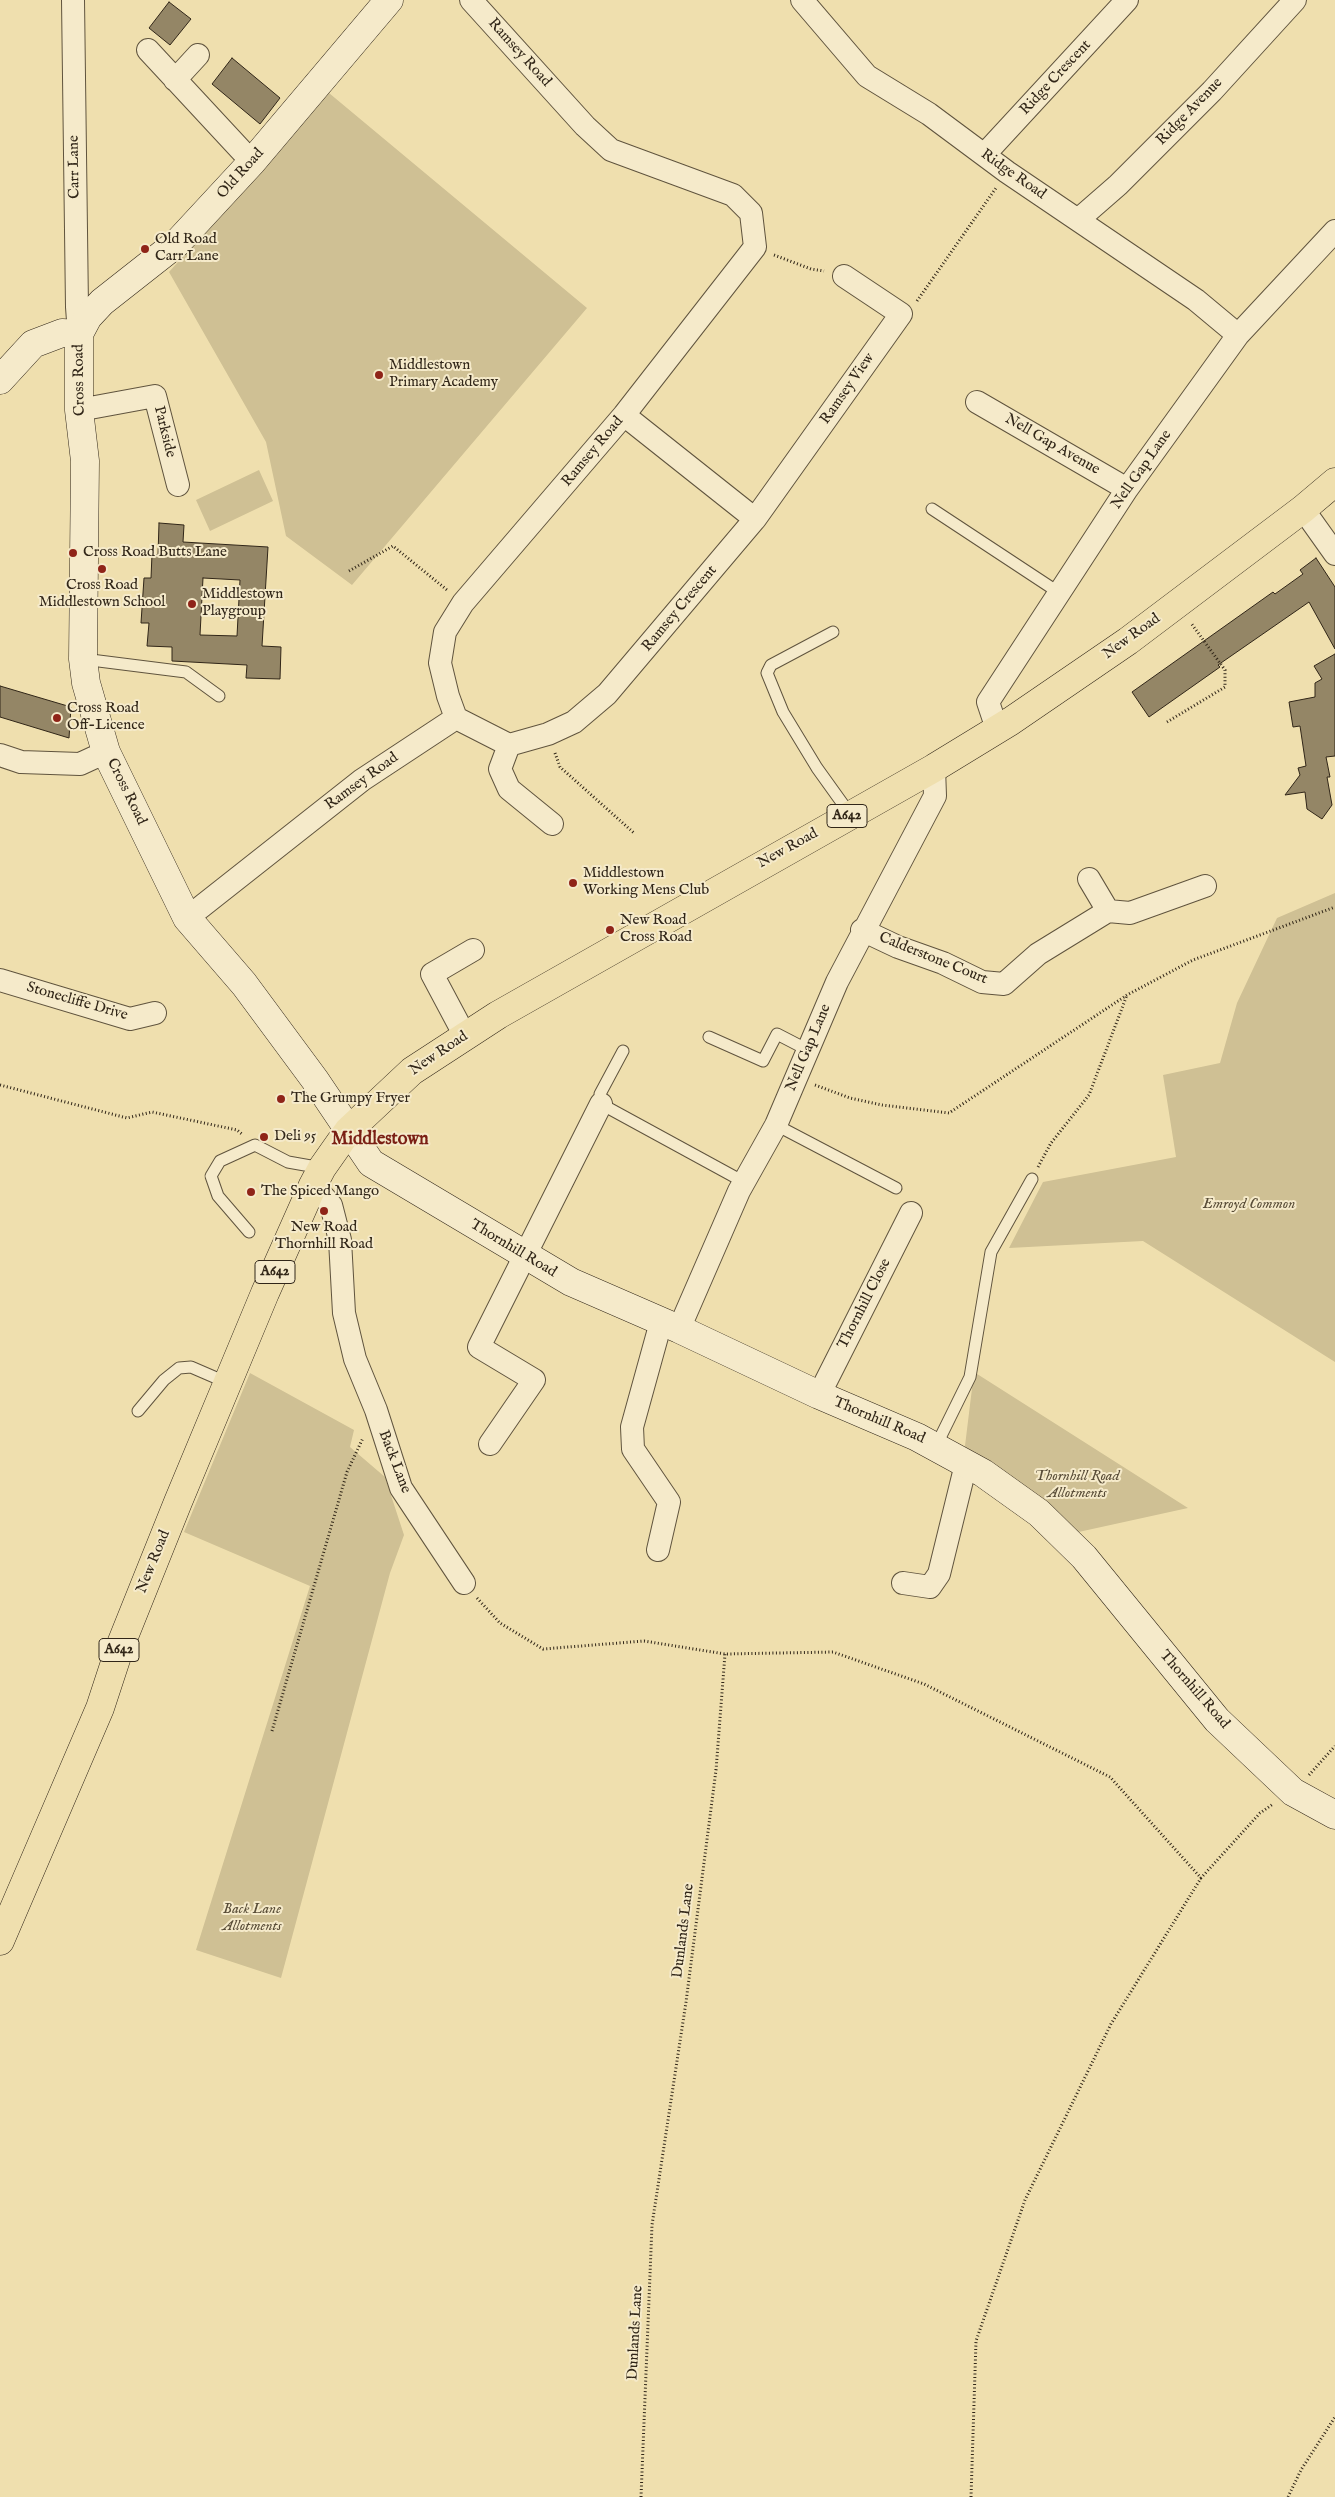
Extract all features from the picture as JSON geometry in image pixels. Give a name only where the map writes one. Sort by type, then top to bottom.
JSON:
[{"type":"highway","name":"New Road","points":[[0,1941],[100,1708],[128,1626],[228,1383],[317,1177],[348,1131],[412,1071],[498,1015],[934,768],[997,729],[1128,641],[1304,509],[1335,482]]},
{"type":"street","name":"Carr Lane","points":[[73,0],[77,307],[79,334]]},
{"type":"street","name":"Old Road","points":[[79,334],[88,316],[102,302],[177,243],[252,162],[389,0]]},
{"type":"street","name":"Ramsey Road","points":[[187,918],[362,780],[456,718],[448,696],[440,663],[445,632],[463,603],[624,415],[755,247],[751,213],[733,195],[611,150],[585,126],[471,0]]},
{"type":"street","name":"Ridge Road","points":[[802,0],[867,76],[928,114],[1007,172],[1196,300],[1238,335]]},
{"type":"street","name":"Ridge Crescent","points":[[984,155],[1127,0]]},
{"type":"street","name":"Ridge Avenue","points":[[1079,219],[1118,185],[1205,98],[1295,0]]},
{"type":"street","points":[[148,50],[252,162]]},
{"type":"street","points":[[175,80],[198,55]]},
{"type":"street","name":"Nell Gap Lane","points":[[997,729],[988,702],[1061,594],[1127,489],[1238,335],[1335,230]]},
{"type":"street","points":[[844,276],[901,314]]},
{"type":"street","name":"Ramsey View","points":[[755,520],[901,314]]},
{"type":"street","points":[[0,380],[33,344],[62,333],[79,334]]},
{"type":"street","name":"Cross Road","points":[[79,334],[79,410],[85,461],[83,659],[91,707],[106,752],[187,918],[244,984],[315,1080],[348,1131]]},
{"type":"street","name":"Parkside","points":[[79,410],[155,396],[178,485]]},
{"type":"street","name":"Nell Gap Avenue","points":[[977,402],[1127,489]]},
{"type":"street","points":[[624,415],[755,520]]},
{"type":"street","points":[[1304,509],[1335,554]]},
{"type":"street","name":"Ramsey Crescent","points":[[508,745],[548,734],[574,722],[607,694],[755,520]]},
{"type":"street","points":[[456,718],[508,745],[500,769],[509,789],[552,824]]},
{"type":"street","points":[[0,755],[21,762],[80,764],[106,752]]},
{"type":"street","name":"Nell Gap Lane","points":[[658,1550],[669,1502],[633,1449],[632,1427],[670,1326],[744,1182],[776,1125],[837,982],[862,930],[935,796],[934,768]]},
{"type":"street","points":[[1089,879],[1108,911],[1130,913],[1205,886]]},
{"type":"street","name":"Calderstone Court","points":[[862,930],[898,947],[943,963],[982,982],[1004,984],[1038,954],[1108,911]]},
{"type":"street","points":[[465,1036],[432,974],[473,950]]},
{"type":"street","name":"Stonecliffe Drive","points":[[0,980],[130,1019],[155,1013]]},
{"type":"street","points":[[490,1444],[534,1380],[479,1347],[601,1104]]},
{"type":"street","name":"Thornhill Road","points":[[348,1131],[371,1163],[524,1256],[571,1282],[936,1446],[983,1473],[1039,1513],[1084,1557],[1217,1720],[1293,1792],[1335,1816]]},
{"type":"street","name":"Back Lane","points":[[317,1177],[331,1205],[338,1231],[344,1313],[355,1359],[376,1410],[401,1488],[464,1582]]},
{"type":"street","name":"Thornhill Close","points":[[819,1395],[912,1213]]},
{"type":"street","points":[[903,1583],[930,1587],[939,1574],[966,1464]]},
{"type":"lane","points":[[932,509],[1061,594]]},
{"type":"lane","points":[[833,632],[771,664],[767,673],[783,712],[817,768],[850,814]]},
{"type":"lane","points":[[83,659],[186,672],[219,696]]},
{"type":"lane","points":[[709,1037],[763,1061],[777,1034],[808,1050]]},
{"type":"lane","points":[[623,1051],[600,1094],[601,1104],[744,1182]]},
{"type":"lane","points":[[776,1125],[896,1188]]},
{"type":"lane","points":[[249,1232],[218,1196],[211,1176],[220,1161],[254,1145],[317,1177]]},
{"type":"lane","points":[[936,1446],[970,1377],[992,1252],[1032,1179]]},
{"type":"lane","points":[[138,1411],[164,1380],[179,1368],[191,1367],[228,1383]]},
{"type":"path","points":[[901,314],[914,306],[1007,172]]},
{"type":"path","points":[[755,247],[811,269],[834,272],[844,276]]},
{"type":"path","points":[[349,571],[393,546],[463,603]]},
{"type":"path","points":[[1167,722],[1225,687],[1225,670],[1177,604]]},
{"type":"path","points":[[548,734],[560,767],[634,833]]},
{"type":"path","points":[[796,1078],[850,1098],[882,1105],[949,1113],[1127,995],[1192,960],[1335,907]]},
{"type":"path","points":[[1032,1179],[1051,1143],[1089,1095],[1127,995]]},
{"type":"path","points":[[0,1085],[127,1118],[152,1112],[237,1130],[254,1145]]},
{"type":"path","points":[[272,1731],[347,1472],[376,1410]]},
{"type":"path","points":[[464,1582],[500,1623],[543,1649],[644,1641],[725,1654],[833,1652],[924,1684],[1110,1777],[1201,1878]]},
{"type":"path","name":"Dunlands Lane","points":[[641,2497],[652,2225],[686,2002],[716,1770],[725,1654]]},
{"type":"path","points":[[971,2497],[976,2341],[1025,2200],[1111,2024],[1201,1878],[1260,1813],[1293,1792],[1335,1746]]},
{"type":"path","points":[[1288,2497],[1301,2470],[1335,2417]]},
{"type":"green space","name":"Middlestown Primary Academy","points":[[329,93],[587,308],[352,585],[286,536],[266,442],[169,272]]},
{"type":"green space","points":[[259,470],[273,501],[210,531],[196,500]]},
{"type":"green space","name":"Emroyd Common","points":[[1335,893],[1335,1362],[1143,1241],[1009,1248],[1043,1182],[1176,1157],[1163,1075],[1220,1063],[1237,1003],[1277,918]]},
{"type":"green space","name":"Thornhill Road Allotments","points":[[974,1372],[1188,1508],[1074,1533],[964,1454]]},
{"type":"green space","name":"Back Lane Allotments","points":[[250,1373],[354,1430],[350,1447],[385,1477],[404,1535],[390,1573],[281,1978],[196,1950],[310,1586],[184,1532]]},
{"type":"building","points":[[169,2],[191,19],[170,45],[149,28]]},
{"type":"building","points":[[232,58],[280,98],[260,124],[212,84]]},
{"type":"building","points":[[159,523],[184,525],[183,542],[268,547],[262,646],[281,647],[280,679],[246,678],[247,665],[172,661],[172,647],[147,646],[149,623],[141,623],[144,578],[151,578],[152,554],[158,555]],"holes":[[[203,578],[240,580],[237,636],[200,635]]]},
{"type":"building","points":[[1316,558],[1335,587],[1335,649],[1309,602],[1218,665],[1220,667],[1149,717],[1132,692],[1273,592],[1275,594],[1303,574],[1300,570]]},
{"type":"building","points":[[1335,654],[1335,756],[1326,757],[1332,805],[1322,819],[1307,809],[1305,792],[1285,795],[1300,775],[1298,768],[1306,766],[1300,726],[1293,727],[1289,702],[1315,697],[1315,683],[1322,679],[1314,666]]},
{"type":"building","points":[[0,686],[71,707],[69,738],[0,717]]},
{"type":"place","name":"Old Road Carr Lane","points":[[145,249]]},
{"type":"place","name":"Middlestown Primary Academy","points":[[379,375]]},
{"type":"place","name":"Cross Road Butts Lane","points":[[73,553]]},
{"type":"place","name":"Cross Road Middlestown School","points":[[102,569]]},
{"type":"place","name":"Middlestown Playgroup","points":[[192,604]]},
{"type":"place","name":"Cross Road Off-Licence","points":[[57,718]]},
{"type":"place","name":"Middlestown Working Mens Club","points":[[573,883]]},
{"type":"place","name":"New Road Cross Road","points":[[610,930]]},
{"type":"place","name":"The Grumpy Fryer","points":[[281,1099]]},
{"type":"place","name":"Deli 95","points":[[264,1137]]},
{"type":"place","name":"The Spiced Mango","points":[[251,1192]]},
{"type":"place","name":"New Road Thornhill Road","points":[[324,1211]]},
{"type":"district","name":"Middlestown","points":[[380,1140]]}]
